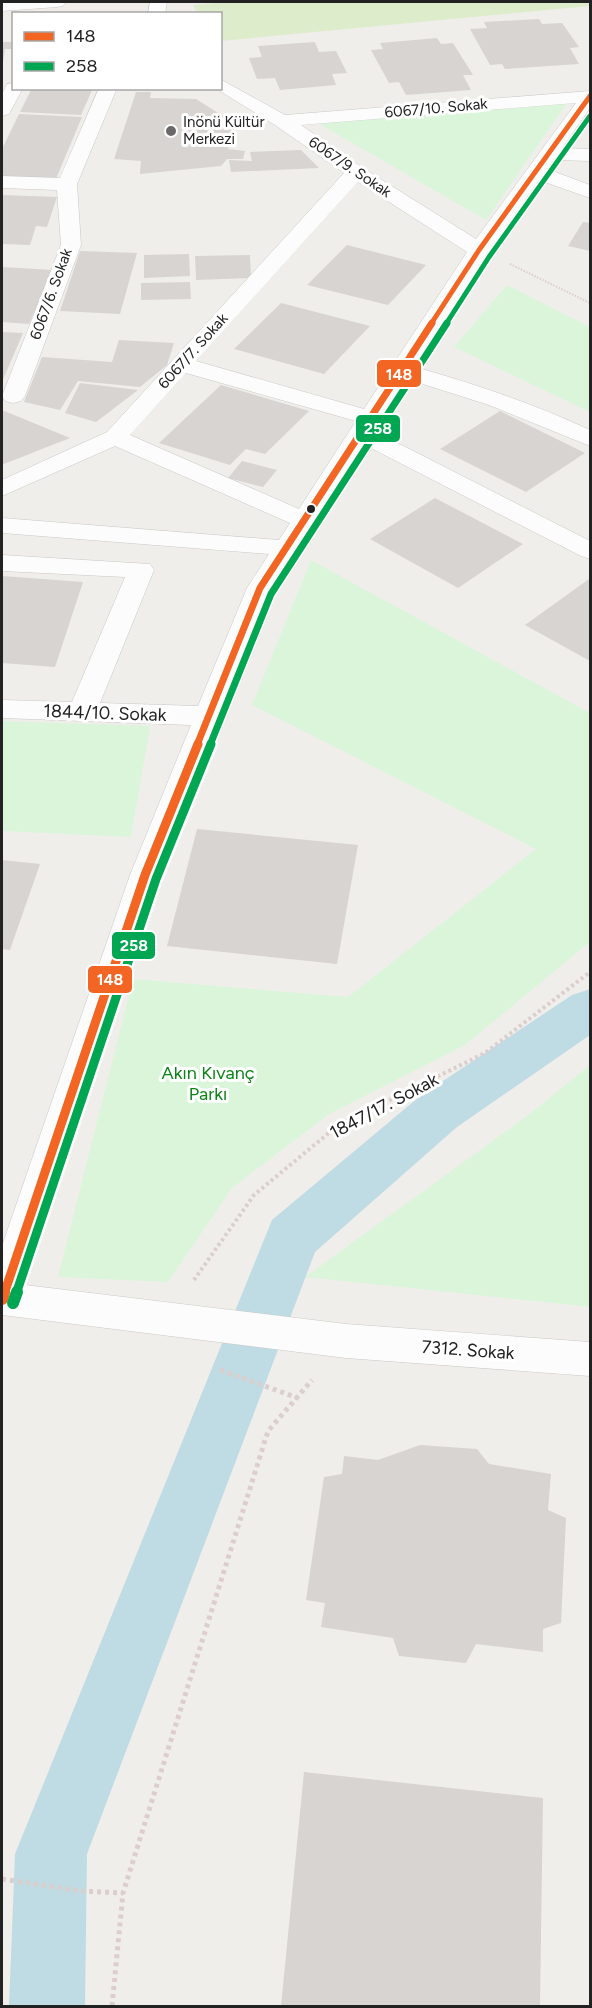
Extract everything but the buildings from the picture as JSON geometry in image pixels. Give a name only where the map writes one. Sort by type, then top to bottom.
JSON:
[{"type":"street","points":[[2,6],[58,2]]},
{"type":"street","name":"6067/9. Sokak","points":[[222,85],[282,121],[356,172],[479,250]]},
{"type":"street","points":[[2,110],[13,90]]},
{"type":"street","name":"6067/6. Sokak","points":[[13,396],[71,245],[67,184],[107,90]]},
{"type":"street","points":[[2,1299],[145,875],[260,588],[479,250],[591,96]]},
{"type":"street","name":"6067/10. Sokak","points":[[282,121],[591,96]]},
{"type":"street","points":[[542,163],[591,155]]},
{"type":"street","points":[[542,163],[591,192]]},
{"type":"street","name":"6067/7. Sokak","points":[[2,489],[115,437],[356,172]]},
{"type":"street","points":[[2,182],[67,184]]},
{"type":"street","points":[[181,364],[365,426],[591,552]]},
{"type":"street","points":[[401,370],[463,387],[553,421],[591,439]]},
{"type":"street","points":[[115,437],[304,520]]},
{"type":"street","points":[[2,525],[286,548]]},
{"type":"street","points":[[2,563],[141,570],[82,712]]},
{"type":"street","name":"1844/10. Sokak","points":[[2,709],[209,716]]},
{"type":"street","name":"7312. Sokak","points":[[2,1299],[346,1341],[591,1359]]},
{"type":"path","points":[[479,250],[591,303]]},
{"type":"path","name":"1847/17. Sokak","points":[[189,1287],[254,1195],[336,1127],[485,1053],[591,972]]},
{"type":"path","points":[[112,2007],[123,1893],[268,1431],[346,1341]]},
{"type":"path","points":[[213,1368],[298,1398]]},
{"type":"path","points":[[2,1879],[80,1891],[123,1893]]},
{"type":"green space","points":[[228,2],[590,2],[590,6],[222,41],[222,12],[196,12],[193,5]]},
{"type":"green space","points":[[569,100],[486,220],[316,122]]},
{"type":"green space","points":[[507,285],[590,327],[590,412],[454,347]]},
{"type":"green space","name":"Akın Kıvanç Parkı","points":[[311,560],[590,713],[590,942],[465,1045],[329,1114],[232,1188],[168,1282],[58,1277],[133,979],[348,997],[536,849],[252,705]]},
{"type":"green space","points":[[2,721],[150,726],[131,837],[2,831]]},
{"type":"green space","points":[[590,1065],[590,1307],[305,1277],[527,1116]]},
{"type":"waterway","points":[[47,2006],[51,1854],[292,1237],[438,1112],[590,1009]]},
{"type":"transit line","name":"148","points":[[2,1299],[145,875],[260,588],[479,250],[590,96]]},
{"type":"transit line","name":"258","points":[[13,1303],[156,879],[271,594],[489,257],[590,116]]},
{"type":"place","name":"Inönü Kültür Merkezi","points":[[171,131]]}]
